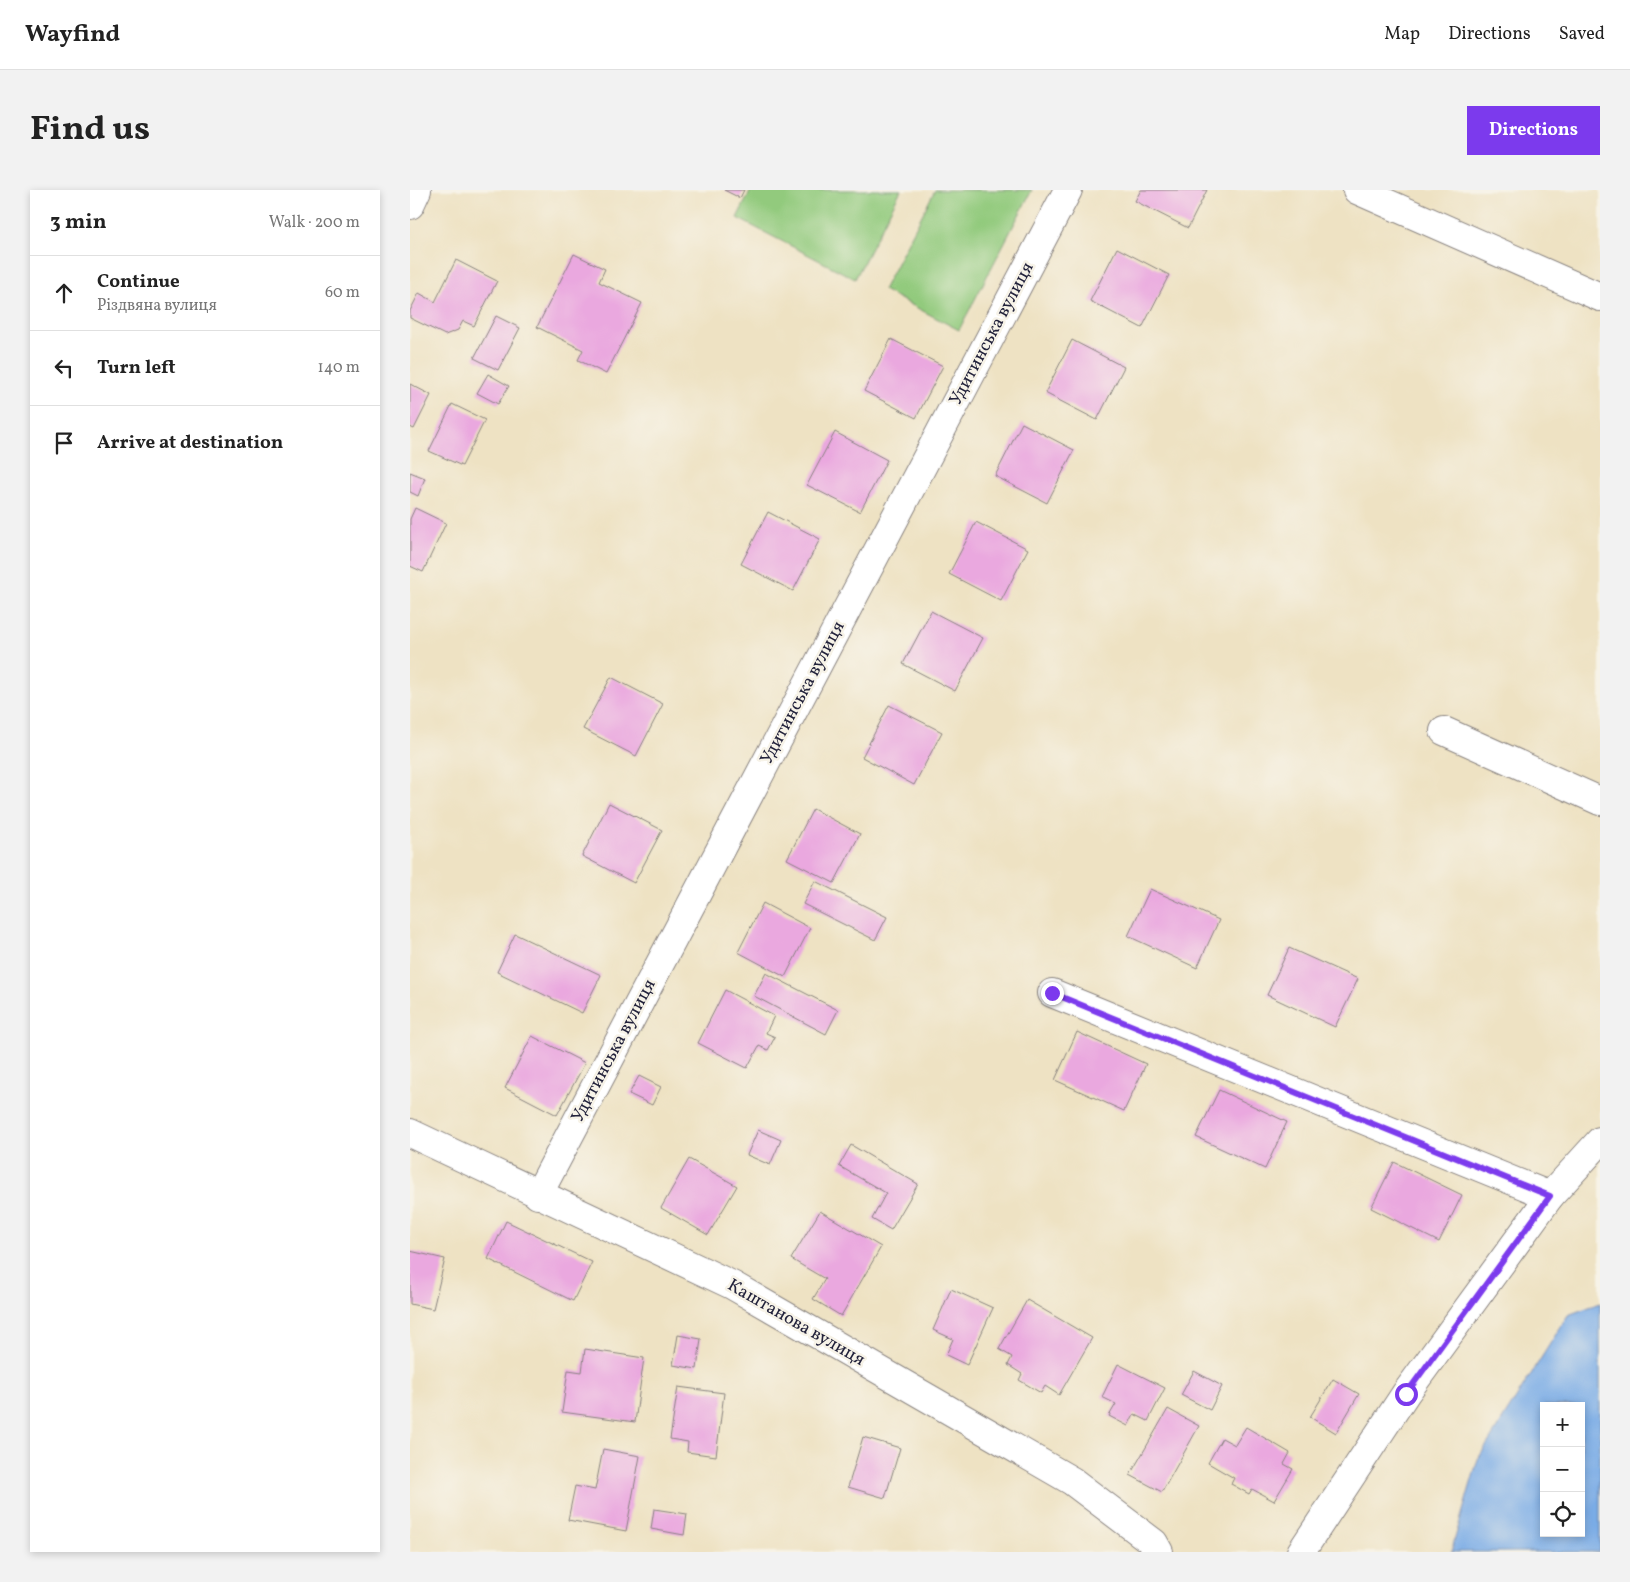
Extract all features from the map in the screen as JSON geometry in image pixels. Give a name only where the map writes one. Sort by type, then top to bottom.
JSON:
[{"type":"street","points":[[410,205],[418,190]]},
{"type":"street","name":"Удитинська вулиця","points":[[538,1195],[1068,190]]},
{"type":"street","points":[[1357,190],[1600,297]]},
{"type":"street","points":[[1444,732],[1600,801]]},
{"type":"street","points":[[1052,993],[1550,1196]]},
{"type":"street","name":"Каштанова вулиця","points":[[410,1133],[732,1286],[1072,1481],[1154,1543],[1159,1552]]},
{"type":"street","points":[[1301,1552],[1406,1394],[1550,1196],[1600,1140]]},
{"type":"green space","points":[[751,190],[901,190],[855,279],[737,218]]},
{"type":"green space","points":[[935,190],[1032,190],[959,330],[883,290]]},
{"type":"water","points":[[1600,1303],[1600,1552],[1451,1552],[1478,1459],[1568,1315]]},
{"type":"building","points":[[724,190],[744,190],[740,198]]},
{"type":"building","points":[[1141,190],[1207,190],[1188,228],[1135,201]]},
{"type":"building","points":[[1117,248],[1169,275],[1142,328],[1090,301]]},
{"type":"building","points":[[574,254],[605,269],[599,282],[642,303],[606,374],[578,360],[583,350],[537,327]]},
{"type":"building","points":[[456,260],[497,281],[474,326],[463,321],[458,330],[445,335],[410,318],[410,311],[419,293],[435,302]]},
{"type":"building","points":[[496,316],[520,328],[498,370],[474,358]]},
{"type":"building","points":[[891,339],[943,366],[916,418],[864,391]]},
{"type":"building","points":[[1072,340],[1124,367],[1097,420],[1045,393]]},
{"type":"building","points":[[488,374],[509,386],[498,404],[477,393]]},
{"type":"building","points":[[410,384],[431,395],[414,429],[410,427]]},
{"type":"building","points":[[452,404],[485,420],[462,466],[429,451]]},
{"type":"building","points":[[1022,423],[1074,450],[1047,503],[995,476]]},
{"type":"building","points":[[835,432],[887,460],[860,512],[807,485]]},
{"type":"building","points":[[410,472],[425,478],[418,496],[410,492]]},
{"type":"building","points":[[415,508],[446,523],[423,572],[410,566],[410,519]]},
{"type":"building","points":[[768,512],[820,539],[793,591],[741,564]]},
{"type":"building","points":[[976,522],[1028,549],[1001,601],[949,574]]},
{"type":"building","points":[[931,611],[983,638],[955,691],[903,664]]},
{"type":"building","points":[[611,677],[663,704],[636,756],[583,729]]},
{"type":"building","points":[[889,705],[942,732],[914,785],[862,757]]},
{"type":"building","points":[[609,803],[662,830],[634,883],[582,856]]},
{"type":"building","points":[[813,809],[860,834],[834,883],[787,859]]},
{"type":"building","points":[[815,881],[887,917],[875,940],[803,904]]},
{"type":"building","points":[[1150,889],[1219,920],[1197,968],[1128,936]]},
{"type":"building","points":[[763,903],[810,928],[785,977],[738,952]]},
{"type":"building","points":[[515,934],[601,975],[582,1013],[497,972]]},
{"type":"building","points":[[1289,948],[1358,979],[1335,1027],[1267,995]]},
{"type":"building","points":[[766,973],[838,1010],[826,1034],[754,996]]},
{"type":"building","points":[[725,990],[774,1016],[766,1033],[775,1037],[768,1050],[759,1046],[747,1068],[698,1043]]},
{"type":"building","points":[[1077,1032],[1146,1064],[1124,1111],[1055,1080]]},
{"type":"building","points":[[532,1036],[585,1063],[557,1115],[505,1088]]},
{"type":"building","points":[[639,1076],[661,1087],[652,1105],[629,1094]]},
{"type":"building","points":[[1219,1090],[1287,1122],[1265,1169],[1196,1137]]},
{"type":"building","points":[[758,1130],[781,1140],[770,1165],[747,1155]]},
{"type":"building","points":[[851,1145],[918,1184],[891,1230],[872,1219],[886,1193],[839,1166]]},
{"type":"building","points":[[689,1159],[737,1186],[708,1235],[661,1208]]},
{"type":"building","points":[[1394,1162],[1462,1195],[1439,1242],[1371,1208]]},
{"type":"building","points":[[820,1211],[881,1247],[841,1316],[813,1299],[825,1279],[791,1259]]},
{"type":"building","points":[[506,1221],[592,1262],[573,1301],[488,1259]]},
{"type":"building","points":[[410,1251],[445,1259],[433,1309],[410,1304]]},
{"type":"building","points":[[951,1289],[993,1308],[967,1365],[946,1355],[953,1339],[933,1330]]},
{"type":"building","points":[[1027,1300],[1092,1338],[1059,1395],[1045,1386],[1041,1393],[1019,1380],[1022,1374],[1008,1365],[1012,1357],[999,1349]]},
{"type":"building","points":[[678,1335],[701,1339],[697,1369],[673,1365]]},
{"type":"building","points":[[585,1349],[644,1358],[635,1422],[562,1412],[568,1370],[582,1372]]},
{"type":"building","points":[[1118,1364],[1165,1388],[1148,1421],[1134,1414],[1128,1426],[1109,1416],[1116,1404],[1102,1397]]},
{"type":"building","points":[[1194,1371],[1222,1386],[1210,1410],[1181,1395]]},
{"type":"building","points":[[1333,1379],[1359,1394],[1336,1433],[1310,1417]]},
{"type":"building","points":[[678,1387],[724,1393],[716,1456],[687,1452],[688,1442],[670,1439]]},
{"type":"building","points":[[1168,1409],[1199,1426],[1162,1492],[1130,1475]]},
{"type":"building","points":[[1246,1427],[1290,1453],[1284,1464],[1293,1469],[1274,1501],[1252,1489],[1249,1494],[1231,1484],[1234,1478],[1208,1463],[1222,1438],[1235,1445]]},
{"type":"building","points":[[863,1437],[900,1448],[885,1498],[848,1487]]},
{"type":"building","points":[[603,1449],[640,1456],[626,1531],[568,1520],[575,1486],[595,1490]]},
{"type":"building","points":[[654,1509],[687,1514],[684,1535],[651,1529]]},
{"type":"route","points":[[1052,993],[1550,1196],[1406,1394]]}]
